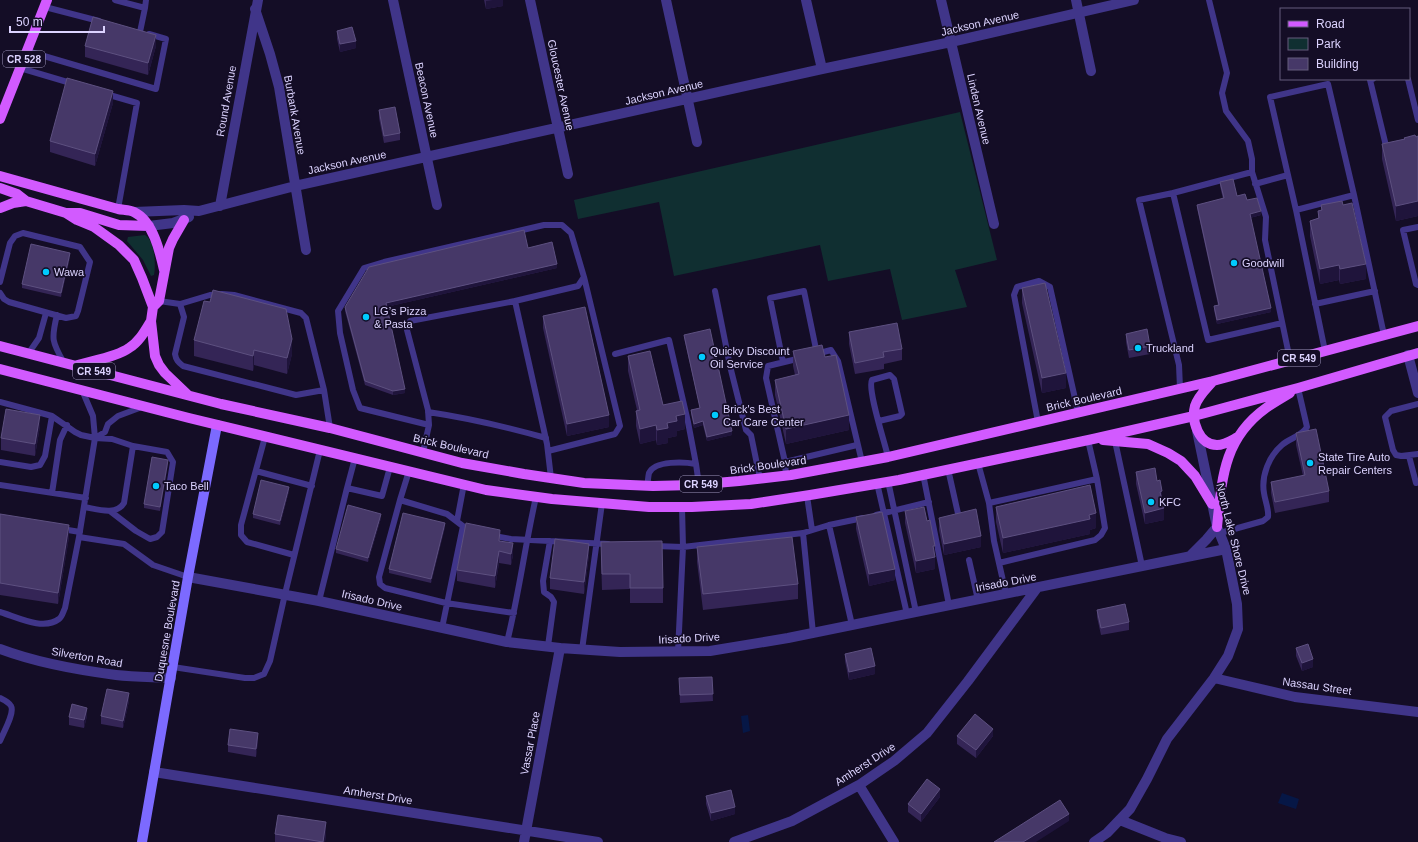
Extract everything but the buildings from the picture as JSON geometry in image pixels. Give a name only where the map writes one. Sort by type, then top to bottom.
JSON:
[{"type":"main road","name":"CR 528","points":[[0,119],[46,3]]},
{"type":"main road","name":"Jackson Avenue","points":[[0,176],[118,209],[134,212]]},
{"type":"main road","name":"Jackson Avenue","points":[[0,188],[17,194],[26,201],[66,213],[80,213],[119,225],[149,226]]},
{"type":"main road","points":[[0,208],[13,203],[26,201]]},
{"type":"main road","points":[[134,212],[149,226],[155,239],[164,270]]},
{"type":"main road","points":[[66,213],[94,228],[119,246],[134,260],[156,304]]},
{"type":"main road","points":[[74,366],[127,350],[140,338],[151,321],[172,239],[184,220]]},
{"type":"main road","points":[[151,321],[153,347],[159,365],[165,373],[188,394]]},
{"type":"main road","name":"Brick Boulevard","points":[[0,346],[222,404],[330,428],[462,463],[584,483],[647,486],[699,485],[786,476],[888,457],[1213,381],[1418,326]]},
{"type":"main road","name":"CR 549","points":[[1,370],[265,437],[486,490],[536,497],[602,503],[649,507],[682,507],[751,504],[807,496],[888,482],[978,462],[1091,440],[1194,416],[1298,388],[1413,354]]},
{"type":"main road","points":[[1213,381],[1200,396],[1195,405],[1194,416],[1197,431],[1203,438],[1216,445],[1226,443],[1238,437]]},
{"type":"main road","points":[[1218,530],[1222,480],[1229,455],[1238,437],[1265,408],[1298,388]]},
{"type":"main road","points":[[1091,440],[1148,444],[1168,453],[1181,461],[1195,476],[1212,504]]},
{"type":"street","name":"Beacon Avenue","points":[[393,0],[437,205]]},
{"type":"street","name":"Gloucester Avenue","points":[[530,0],[568,174]]},
{"type":"street","points":[[666,0],[696,142]]},
{"type":"street","points":[[806,0],[822,69]]},
{"type":"street","name":"Linden Avenue","points":[[941,0],[994,224]]},
{"type":"street","points":[[1076,0],[1091,71]]},
{"type":"street","name":"Jackson Avenue","points":[[134,212],[184,210],[199,211],[295,186],[822,69],[951,42],[1134,0]]},
{"type":"street","name":"Burbank Avenue","points":[[256,5],[278,87],[306,250]]},
{"type":"street","name":"Round Avenue","points":[[220,206],[256,5]]},
{"type":"street","name":"Jackson Avenue","points":[[149,226],[184,220],[199,211]]},
{"type":"street","points":[[1413,354],[1418,393]]},
{"type":"street","name":"Duquesne Boulevard","points":[[142,842],[172,678],[188,577],[217,425]]},
{"type":"street","name":"North Lake Shore Drive","points":[[1094,842],[1107,833],[1130,809],[1167,739],[1214,678],[1228,656],[1238,629],[1237,604],[1226,549],[1218,530],[1197,431]]},
{"type":"street","points":[[1190,556],[1218,530]]},
{"type":"street","name":"Irisado Drive","points":[[188,577],[285,594],[507,642],[582,650],[620,652],[678,652],[710,651],[813,633],[1226,549]]},
{"type":"street","name":"Amherst Drive","points":[[734,842],[792,821],[858,785],[894,761],[927,733],[968,681],[1037,588]]},
{"type":"street","name":"Vassar Place","points":[[524,842],[560,648]]},
{"type":"street","name":"Silverton Road","points":[[0,649],[19,656],[118,675],[172,678]]},
{"type":"street","name":"Nassau Street","points":[[1214,678],[1295,697],[1418,712]]},
{"type":"street","name":"Amherst Drive","points":[[154,772],[598,842]]},
{"type":"street","points":[[858,785],[894,842]]},
{"type":"street","points":[[1120,820],[1165,838],[1181,842]]},
{"type":"lane","points":[[115,0],[145,8]]},
{"type":"lane","points":[[140,32],[146,0]]},
{"type":"lane","points":[[1209,0],[1227,73],[1222,93],[1226,111],[1248,142],[1252,159],[1252,172],[1266,216],[1265,240],[1290,360]]},
{"type":"lane","points":[[46,3],[109,24]]},
{"type":"lane","points":[[27,51],[156,89],[166,39],[132,30]]},
{"type":"lane","points":[[20,68],[77,85]]},
{"type":"lane","points":[[1370,80],[1387,152],[1395,150]]},
{"type":"lane","points":[[1408,80],[1418,120]]},
{"type":"lane","points":[[1324,351],[1296,210],[1270,97],[1328,84],[1354,195],[1384,335]]},
{"type":"lane","points":[[100,92],[137,103],[118,209]]},
{"type":"lane","points":[[1180,388],[1179,365],[1139,200],[1173,193],[1252,172]]},
{"type":"lane","points":[[1255,184],[1288,175]]},
{"type":"lane","points":[[1173,193],[1208,340],[1282,323]]},
{"type":"lane","points":[[1296,210],[1354,195]]},
{"type":"lane","points":[[429,425],[360,408],[353,390],[340,333],[338,311],[364,268],[544,225],[562,225],[571,233],[584,277],[620,426],[615,434],[548,450]]},
{"type":"lane","points":[[1418,227],[1403,230],[1416,284],[1418,284]]},
{"type":"lane","points":[[0,282],[3,262],[10,243],[15,236],[23,233],[80,247],[90,262],[76,316],[66,318],[9,302],[4,299],[0,293]]},
{"type":"lane","points":[[422,452],[429,425],[428,412],[407,330],[410,322],[515,301],[578,286],[584,277]]},
{"type":"lane","points":[[1038,422],[1014,295],[1017,286],[1039,281],[1050,287],[1078,412]]},
{"type":"lane","points":[[715,291],[730,366],[746,430],[751,435],[760,479]]},
{"type":"lane","points":[[783,362],[770,298],[804,291],[817,354]]},
{"type":"lane","points":[[1315,304],[1375,291]]},
{"type":"lane","points":[[156,304],[180,304],[210,294],[222,294],[234,295],[301,313],[306,318],[324,390],[330,428]]},
{"type":"lane","points":[[515,301],[546,438],[551,478]]},
{"type":"lane","points":[[180,304],[184,317],[175,354],[178,362],[183,366],[296,395],[324,390]]},
{"type":"lane","points":[[28,354],[39,338],[46,313]]},
{"type":"lane","points":[[57,315],[53,332],[53,341],[54,346],[64,363]]},
{"type":"lane","points":[[615,354],[669,340],[688,422],[699,485]]},
{"type":"lane","points":[[786,476],[785,462],[766,378],[768,366],[831,350],[838,361],[862,462]]},
{"type":"lane","points":[[879,421],[900,416],[902,414],[894,379],[890,375],[872,380],[870,383],[873,400],[888,457]]},
{"type":"lane","points":[[1218,530],[1263,521],[1268,517],[1263,483],[1270,460],[1282,444],[1304,432],[1307,427],[1298,388]]},
{"type":"lane","points":[[0,612],[38,624],[48,624],[60,618],[65,608],[80,535],[95,438],[93,416],[82,390]]},
{"type":"lane","points":[[0,402],[52,416],[75,432],[95,438],[112,439],[133,446],[167,452],[173,462],[162,532],[157,537],[150,539],[136,531],[110,511]]},
{"type":"lane","points":[[1418,404],[1391,411],[1385,417],[1393,450],[1396,455],[1409,456],[1418,454]]},
{"type":"lane","points":[[95,438],[105,432],[108,424],[118,416],[143,406]]},
{"type":"lane","points":[[428,412],[467,418],[546,438]]},
{"type":"lane","points":[[0,462],[31,467],[40,465],[45,456],[52,416]]},
{"type":"lane","points":[[52,493],[60,440],[66,425]]},
{"type":"lane","points":[[265,437],[241,524],[240,534],[247,542],[294,555]]},
{"type":"lane","points":[[999,563],[1095,540],[1101,535],[1105,528],[1091,440]]},
{"type":"lane","points":[[1115,441],[1142,566]]},
{"type":"lane","points":[[785,462],[857,445]]},
{"type":"lane","points":[[84,507],[110,511],[122,508],[133,446]]},
{"type":"lane","points":[[173,667],[245,678],[254,678],[264,674],[270,661],[320,450]]},
{"type":"lane","points":[[1409,456],[1416,483]]},
{"type":"lane","points":[[319,601],[355,458]]},
{"type":"lane","points":[[647,486],[649,473],[654,467],[683,461],[696,464]]},
{"type":"lane","points":[[978,462],[989,503],[994,542],[1006,594]]},
{"type":"lane","points":[[347,488],[382,496],[390,466]]},
{"type":"lane","points":[[948,469],[959,518]]},
{"type":"lane","points":[[256,470],[312,486]]},
{"type":"lane","points":[[409,471],[379,577],[380,584],[385,588],[446,603],[514,613]]},
{"type":"lane","points":[[923,474],[949,605]]},
{"type":"lane","points":[[989,503],[1097,479]]},
{"type":"lane","points":[[888,482],[911,613]]},
{"type":"lane","points":[[456,521],[464,484]]},
{"type":"lane","points":[[877,484],[911,613]]},
{"type":"lane","points":[[0,485],[86,498]]},
{"type":"lane","points":[[807,496],[812,530]]},
{"type":"lane","points":[[507,642],[514,613],[526,540],[536,497]]},
{"type":"lane","points":[[400,500],[447,514],[468,530],[475,532]]},
{"type":"lane","points":[[652,546],[683,547],[803,533],[929,502]]},
{"type":"lane","points":[[582,650],[602,503]]},
{"type":"lane","points":[[678,652],[683,547],[682,507]]},
{"type":"lane","points":[[442,628],[463,526]]},
{"type":"lane","points":[[829,526],[852,625]]},
{"type":"lane","points":[[58,528],[80,535],[124,544],[153,565],[188,577]]},
{"type":"lane","points":[[803,533],[813,633]]},
{"type":"lane","points":[[489,535],[511,539],[612,544]]},
{"type":"lane","points":[[548,646],[554,602],[551,597],[544,592],[543,581],[550,541]]},
{"type":"lane","points":[[969,560],[978,600]]},
{"type":"lane","points":[[0,698],[11,706],[12,712],[0,740]]},
{"type":"green space","points":[[960,112],[997,260],[955,270],[967,307],[902,320],[890,269],[828,281],[820,245],[674,276],[659,202],[578,219],[574,200]]},
{"type":"green space","points":[[145,235],[151,242],[155,260],[154,275],[151,276],[143,260],[127,241],[128,237]]},
{"type":"water","points":[[748,715],[750,731],[743,733],[741,716]]},
{"type":"water","points":[[1282,793],[1299,799],[1296,809],[1278,803]]},
{"type":"place","name":"Goodwill","points":[[1234,263]]},
{"type":"place","name":"Wawa","points":[[46,272]]},
{"type":"place","name":"LG’s Pizza & Pasta","points":[[366,317]]},
{"type":"place","name":"Truckland","points":[[1138,348]]},
{"type":"place","name":"Quicky Discount Oil Service","points":[[702,357]]},
{"type":"place","name":"Brick's Best Car Care Center","points":[[715,415]]},
{"type":"place","name":"State Tire Auto Repair Centers","points":[[1310,463]]},
{"type":"place","name":"Taco Bell","points":[[156,486]]},
{"type":"place","name":"KFC","points":[[1151,502]]}]
